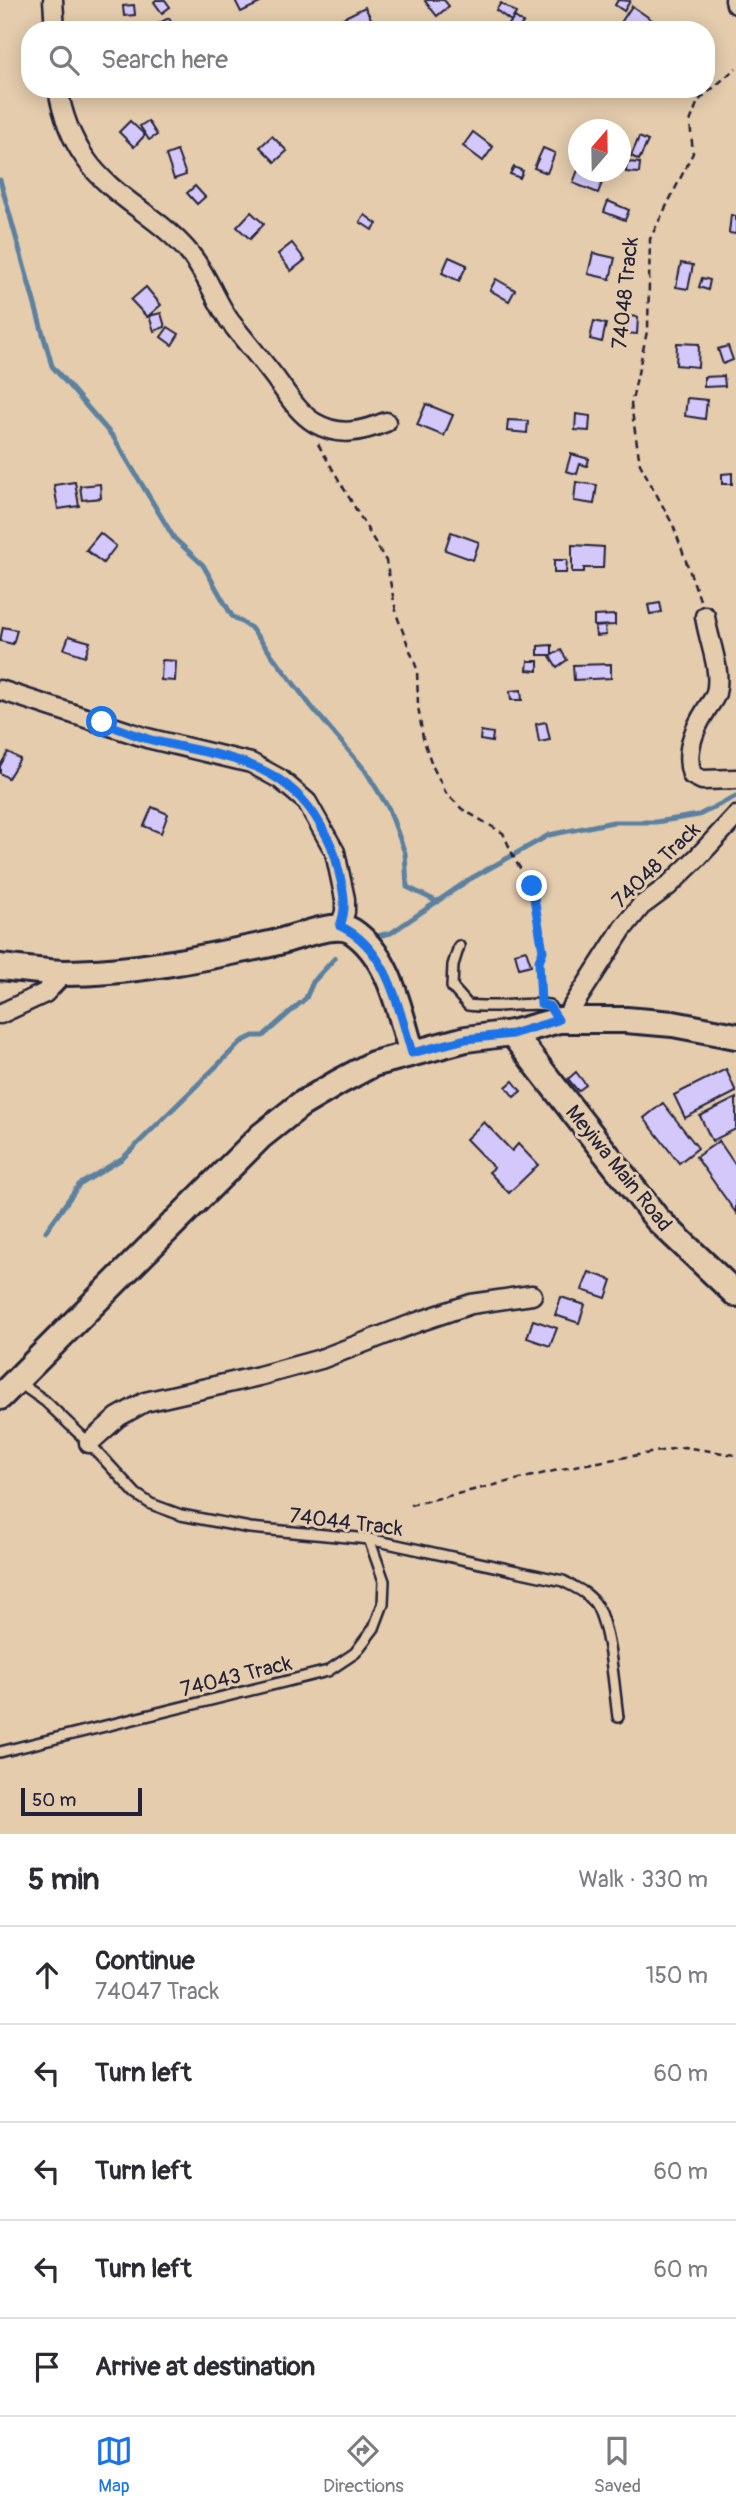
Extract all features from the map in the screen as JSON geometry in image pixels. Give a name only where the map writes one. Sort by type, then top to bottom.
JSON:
[{"type":"street","points":[[53,0],[54,21]]},
{"type":"street","points":[[61,98],[72,134],[85,158],[106,184],[176,238],[191,254],[229,319],[295,405],[311,421],[329,430],[344,433],[386,422]]},
{"type":"street","points":[[705,616],[717,679],[716,695],[698,722],[688,754],[688,763],[692,775],[702,780],[736,779]]},
{"type":"street","points":[[0,690],[147,738],[251,763],[280,779],[307,802],[335,852],[345,899],[346,929],[374,953],[390,982],[412,1053]]},
{"type":"street","name":"74048 Track","points":[[555,1015],[641,906],[667,886],[726,830],[736,816]]},
{"type":"street","points":[[0,967],[64,973],[128,968],[202,957],[346,929]]},
{"type":"street","points":[[0,1014],[45,993],[64,973]]},
{"type":"street","points":[[8,1389],[261,1136],[300,1105],[373,1064],[466,1039],[512,1034],[555,1015],[673,1024],[736,1036]]},
{"type":"street","name":"Meyiwa Main Road","points":[[512,1034],[657,1219],[720,1282],[736,1294]]},
{"type":"street","points":[[89,1443],[118,1417],[145,1402],[321,1359],[471,1304],[533,1295]]},
{"type":"lane","points":[[459,946],[453,965],[452,987],[468,1005],[488,1008],[529,1003],[555,1015]]},
{"type":"lane","name":"74044 Track","points":[[8,1389],[45,1401],[136,1494],[151,1504],[181,1515],[250,1528],[369,1539],[563,1581],[580,1590],[594,1602],[600,1615],[618,1717]]},
{"type":"lane","name":"74043 Track","points":[[0,1752],[328,1671],[355,1653],[374,1628],[383,1604],[384,1581],[369,1539]]},
{"type":"path","name":"74048 Track","points":[[715,86],[736,68]]},
{"type":"path","name":"74048 Track","points":[[701,98],[690,122],[693,153],[650,239],[648,327],[631,405],[640,464],[673,525],[705,616]]},
{"type":"path","points":[[317,442],[386,561],[397,616],[417,668],[419,717],[432,765],[446,793],[462,809],[503,832],[516,862],[532,886],[543,951],[539,961],[555,1015]]},
{"type":"path","points":[[410,1505],[575,1466],[684,1447],[736,1455]]},
{"type":"building","points":[[165,0],[170,7],[162,13],[154,2]]},
{"type":"building","points":[[235,0],[258,0],[260,3],[241,12]]},
{"type":"building","points":[[444,0],[449,6],[437,16],[425,1]]},
{"type":"building","points":[[618,0],[630,1],[624,11],[615,5]]},
{"type":"building","points":[[501,3],[516,13],[511,21],[496,10]]},
{"type":"building","points":[[134,5],[135,15],[124,16],[123,6]]},
{"type":"building","points":[[632,6],[654,21],[622,21]]},
{"type":"building","points":[[365,7],[372,21],[344,21],[343,18]]},
{"type":"building","points":[[130,121],[145,135],[134,147],[119,132]]},
{"type":"building","points":[[148,121],[157,135],[149,140],[140,126]]},
{"type":"building","points":[[473,132],[493,147],[483,161],[463,146]]},
{"type":"building","points":[[272,136],[287,151],[275,162],[260,147]]},
{"type":"building","points":[[639,137],[648,141],[639,160],[631,156]]},
{"type":"building","points":[[543,148],[555,153],[547,173],[534,168]]},
{"type":"building","points":[[177,151],[186,175],[174,179],[166,155]]},
{"type":"building","points":[[631,162],[640,163],[639,173],[631,172]]},
{"type":"building","points":[[514,167],[523,171],[520,178],[510,174]]},
{"type":"building","points":[[573,182],[602,182],[598,193]]},
{"type":"building","points":[[195,186],[205,197],[197,204],[187,193]]},
{"type":"building","points":[[608,201],[629,210],[625,220],[604,212]]},
{"type":"building","points":[[251,212],[264,224],[250,239],[237,227]]},
{"type":"building","points":[[365,215],[377,224],[372,230],[360,222]]},
{"type":"building","points":[[731,215],[736,216],[736,234],[729,233]]},
{"type":"building","points":[[292,243],[305,260],[291,271],[278,254]]},
{"type":"building","points":[[593,253],[615,258],[610,279],[588,274]]},
{"type":"building","points":[[449,257],[467,265],[459,281],[442,273]]},
{"type":"building","points":[[681,263],[693,265],[688,289],[676,287]]},
{"type":"building","points":[[702,278],[710,280],[708,290],[699,287]]},
{"type":"building","points":[[496,279],[515,290],[509,301],[490,290]]},
{"type":"building","points":[[146,287],[161,305],[147,317],[131,300]]},
{"type":"building","points":[[161,313],[165,327],[154,331],[149,316]]},
{"type":"building","points":[[628,316],[638,317],[637,334],[626,333]]},
{"type":"building","points":[[594,321],[606,324],[602,342],[590,339]]},
{"type":"building","points":[[168,327],[179,334],[172,345],[161,337]]},
{"type":"building","points":[[677,343],[699,344],[698,367],[676,365]]},
{"type":"building","points":[[728,346],[733,360],[723,364],[718,349]]},
{"type":"building","points":[[724,376],[725,386],[704,387],[704,377]]},
{"type":"building","points":[[687,398],[707,400],[705,419],[685,416]]},
{"type":"building","points":[[426,404],[453,415],[444,436],[417,425]]},
{"type":"building","points":[[576,414],[590,416],[589,431],[575,430]]},
{"type":"building","points":[[508,420],[528,421],[527,433],[507,431]]},
{"type":"building","points":[[571,454],[589,459],[587,466],[580,464],[577,474],[566,471]]},
{"type":"building","points":[[732,473],[732,484],[722,484],[722,474]]},
{"type":"building","points":[[75,482],[79,506],[58,509],[54,485]]},
{"type":"building","points":[[576,482],[597,485],[594,504],[574,501]]},
{"type":"building","points":[[100,484],[101,498],[82,500],[80,486]]},
{"type":"building","points":[[451,532],[479,542],[473,560],[445,550]]},
{"type":"building","points":[[100,533],[116,546],[103,563],[86,550]]},
{"type":"building","points":[[572,545],[604,547],[603,568],[584,568],[584,572],[572,572]]},
{"type":"building","points":[[554,560],[567,560],[566,573],[554,573]]},
{"type":"building","points":[[660,603],[662,612],[650,614],[648,605]]},
{"type":"building","points":[[615,615],[615,625],[594,626],[594,616]]},
{"type":"building","points":[[605,626],[606,635],[596,636],[595,627]]},
{"type":"building","points":[[3,627],[17,630],[13,644],[0,641]]},
{"type":"building","points":[[69,636],[90,642],[85,656],[64,649]]},
{"type":"building","points":[[552,645],[552,655],[538,655],[538,646]]},
{"type":"building","points":[[561,650],[567,660],[557,667],[550,656]]},
{"type":"building","points":[[162,660],[176,661],[175,681],[161,680]]},
{"type":"building","points":[[528,661],[538,661],[538,671],[527,670]]},
{"type":"building","points":[[611,664],[611,678],[574,680],[573,665]]},
{"type":"building","points":[[521,690],[522,700],[511,700],[510,691]]},
{"type":"building","points":[[546,722],[550,740],[539,742],[536,724]]},
{"type":"building","points":[[481,731],[493,733],[492,742],[480,740]]},
{"type":"building","points":[[8,752],[20,759],[8,778],[0,773],[0,766]]},
{"type":"building","points":[[152,807],[168,814],[161,833],[144,826]]},
{"type":"building","points":[[526,950],[531,965],[519,968],[515,953]]},
{"type":"building","points":[[726,1069],[736,1092],[685,1118],[674,1095]]},
{"type":"building","points":[[576,1072],[586,1085],[578,1091],[568,1079]]},
{"type":"building","points":[[513,1081],[521,1091],[514,1097],[506,1087]]},
{"type":"building","points":[[736,1098],[736,1129],[712,1141],[700,1116]]},
{"type":"building","points":[[663,1103],[698,1148],[679,1163],[644,1118]]},
{"type":"building","points":[[484,1122],[512,1151],[518,1144],[538,1165],[509,1193],[489,1172],[494,1168],[466,1139]]},
{"type":"building","points":[[719,1141],[736,1166],[736,1213],[696,1157]]},
{"type":"building","points":[[589,1272],[612,1280],[606,1298],[582,1290]]},
{"type":"building","points":[[561,1297],[585,1305],[579,1323],[555,1315]]},
{"type":"building","points":[[533,1320],[557,1328],[550,1346],[527,1338]]},
{"type":"waterway","points":[[0,180],[52,366],[114,438],[174,538],[203,565],[232,616],[251,628],[365,770],[389,809],[405,853],[407,887],[438,902]]},
{"type":"waterway","points":[[372,937],[391,933],[470,879],[549,835],[613,822],[656,822],[699,815],[736,796]]},
{"type":"waterway","points":[[46,1231],[79,1185],[123,1158],[241,1042],[253,1036],[263,1036],[306,998],[313,982],[335,958]]},
{"type":"route","points":[[102,722],[147,738],[251,763],[280,779],[307,802],[335,852],[345,899],[345,912],[340,926],[352,932],[374,953],[390,982],[412,1053],[466,1039],[512,1034],[558,1020],[549,1006],[541,1004],[539,961],[543,951],[532,886]]}]
